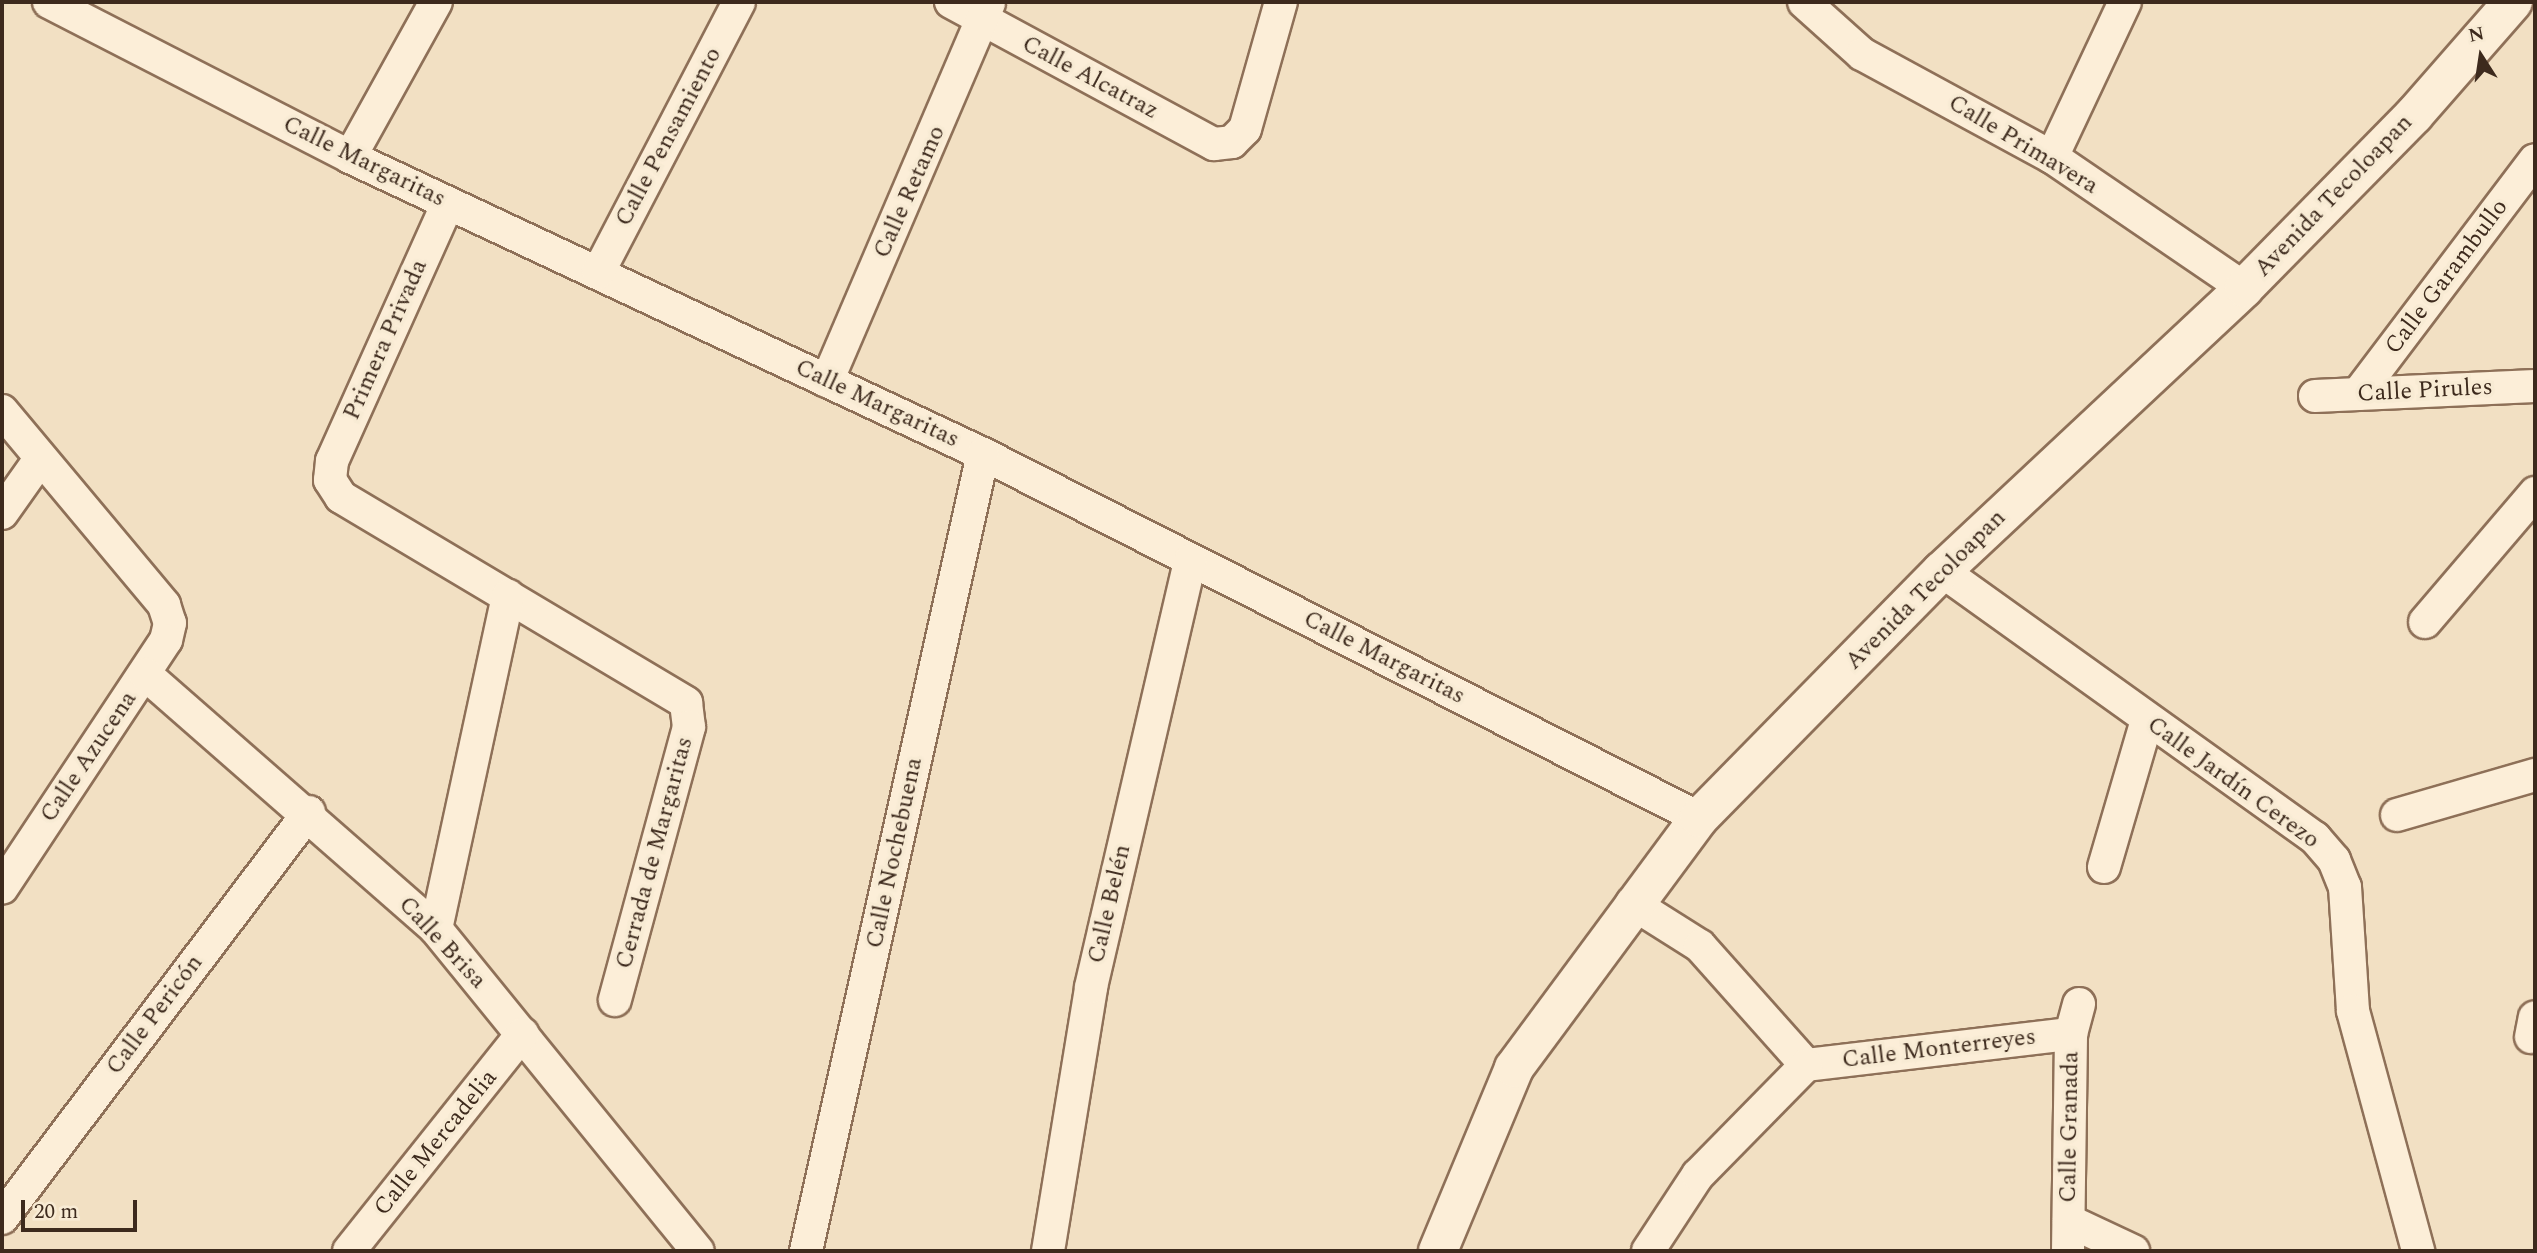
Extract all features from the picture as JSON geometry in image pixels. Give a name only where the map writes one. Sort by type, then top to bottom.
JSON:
[{"type":"street","name":"Calle Margaritas","points":[[49,2],[350,157],[983,454],[1699,818]]},
{"type":"street","points":[[350,157],[436,2]]},
{"type":"street","name":"Calle Pensamiento","points":[[598,273],[740,2]]},
{"type":"street","name":"Calle Alcatraz","points":[[951,2],[986,12],[1214,144],[1232,142],[1245,129],[1281,2]]},
{"type":"street","name":"Calle Primavera","points":[[1804,2],[1862,54],[2052,157],[2244,288]]},
{"type":"street","points":[[2052,157],[2125,2]]},
{"type":"street","name":"Avenida Tecoloapan","points":[[1438,1251],[1514,1068],[1632,903],[1699,818],[1942,571],[2244,288],[2414,115],[2513,2]]},
{"type":"street","name":"Calle Retamo","points":[[827,381],[986,12]]},
{"type":"street","name":"Calle Garambullo","points":[[2358,394],[2535,160]]},
{"type":"street","name":"Primera Privada","points":[[448,203],[332,461],[330,480],[341,497],[508,596]]},
{"type":"street","name":"Calle Pirules","points":[[2315,396],[2535,386]]},
{"type":"street","points":[[2,411],[41,458],[2,513]]},
{"type":"street","name":"Calle Nochebuena","points":[[806,1251],[983,454]]},
{"type":"street","name":"Calle Azucena","points":[[2,888],[145,674],[170,623],[164,605],[41,458]]},
{"type":"street","points":[[2425,622],[2535,493]]},
{"type":"street","name":"Calle Belén","points":[[1048,1251],[1091,987],[1190,560]]},
{"type":"street","name":"Calle Jardín Cerezo","points":[[1942,571],[2315,838],[2334,860],[2346,887],[2353,1011],[2418,1251]]},
{"type":"street","points":[[436,929],[508,596]]},
{"type":"street","name":"Cerrada de Margaritas","points":[[508,596],[686,703],[688,727],[615,1000]]},
{"type":"street","name":"Calle Brisa","points":[[145,674],[309,813],[436,929],[522,1034],[688,1248]]},
{"type":"street","points":[[2105,867],[2147,720]]},
{"type":"street","points":[[2397,815],[2535,775]]},
{"type":"street","name":"Calle Pericón","points":[[2,1218],[309,813]]},
{"type":"street","name":"Calle Monterreyes","points":[[1632,903],[1700,946],[1806,1065]]},
{"type":"street","name":"Calle Granada","points":[[2069,1236],[2071,1034],[2079,1003]]},
{"type":"street","name":"Calle Mercadelia","points":[[349,1251],[522,1034]]},
{"type":"street","name":"Calle Monterreyes","points":[[1648,1251],[1698,1175],[1806,1065],[2071,1034]]},
{"type":"street","points":[[2069,1236],[2133,1251]]}]
